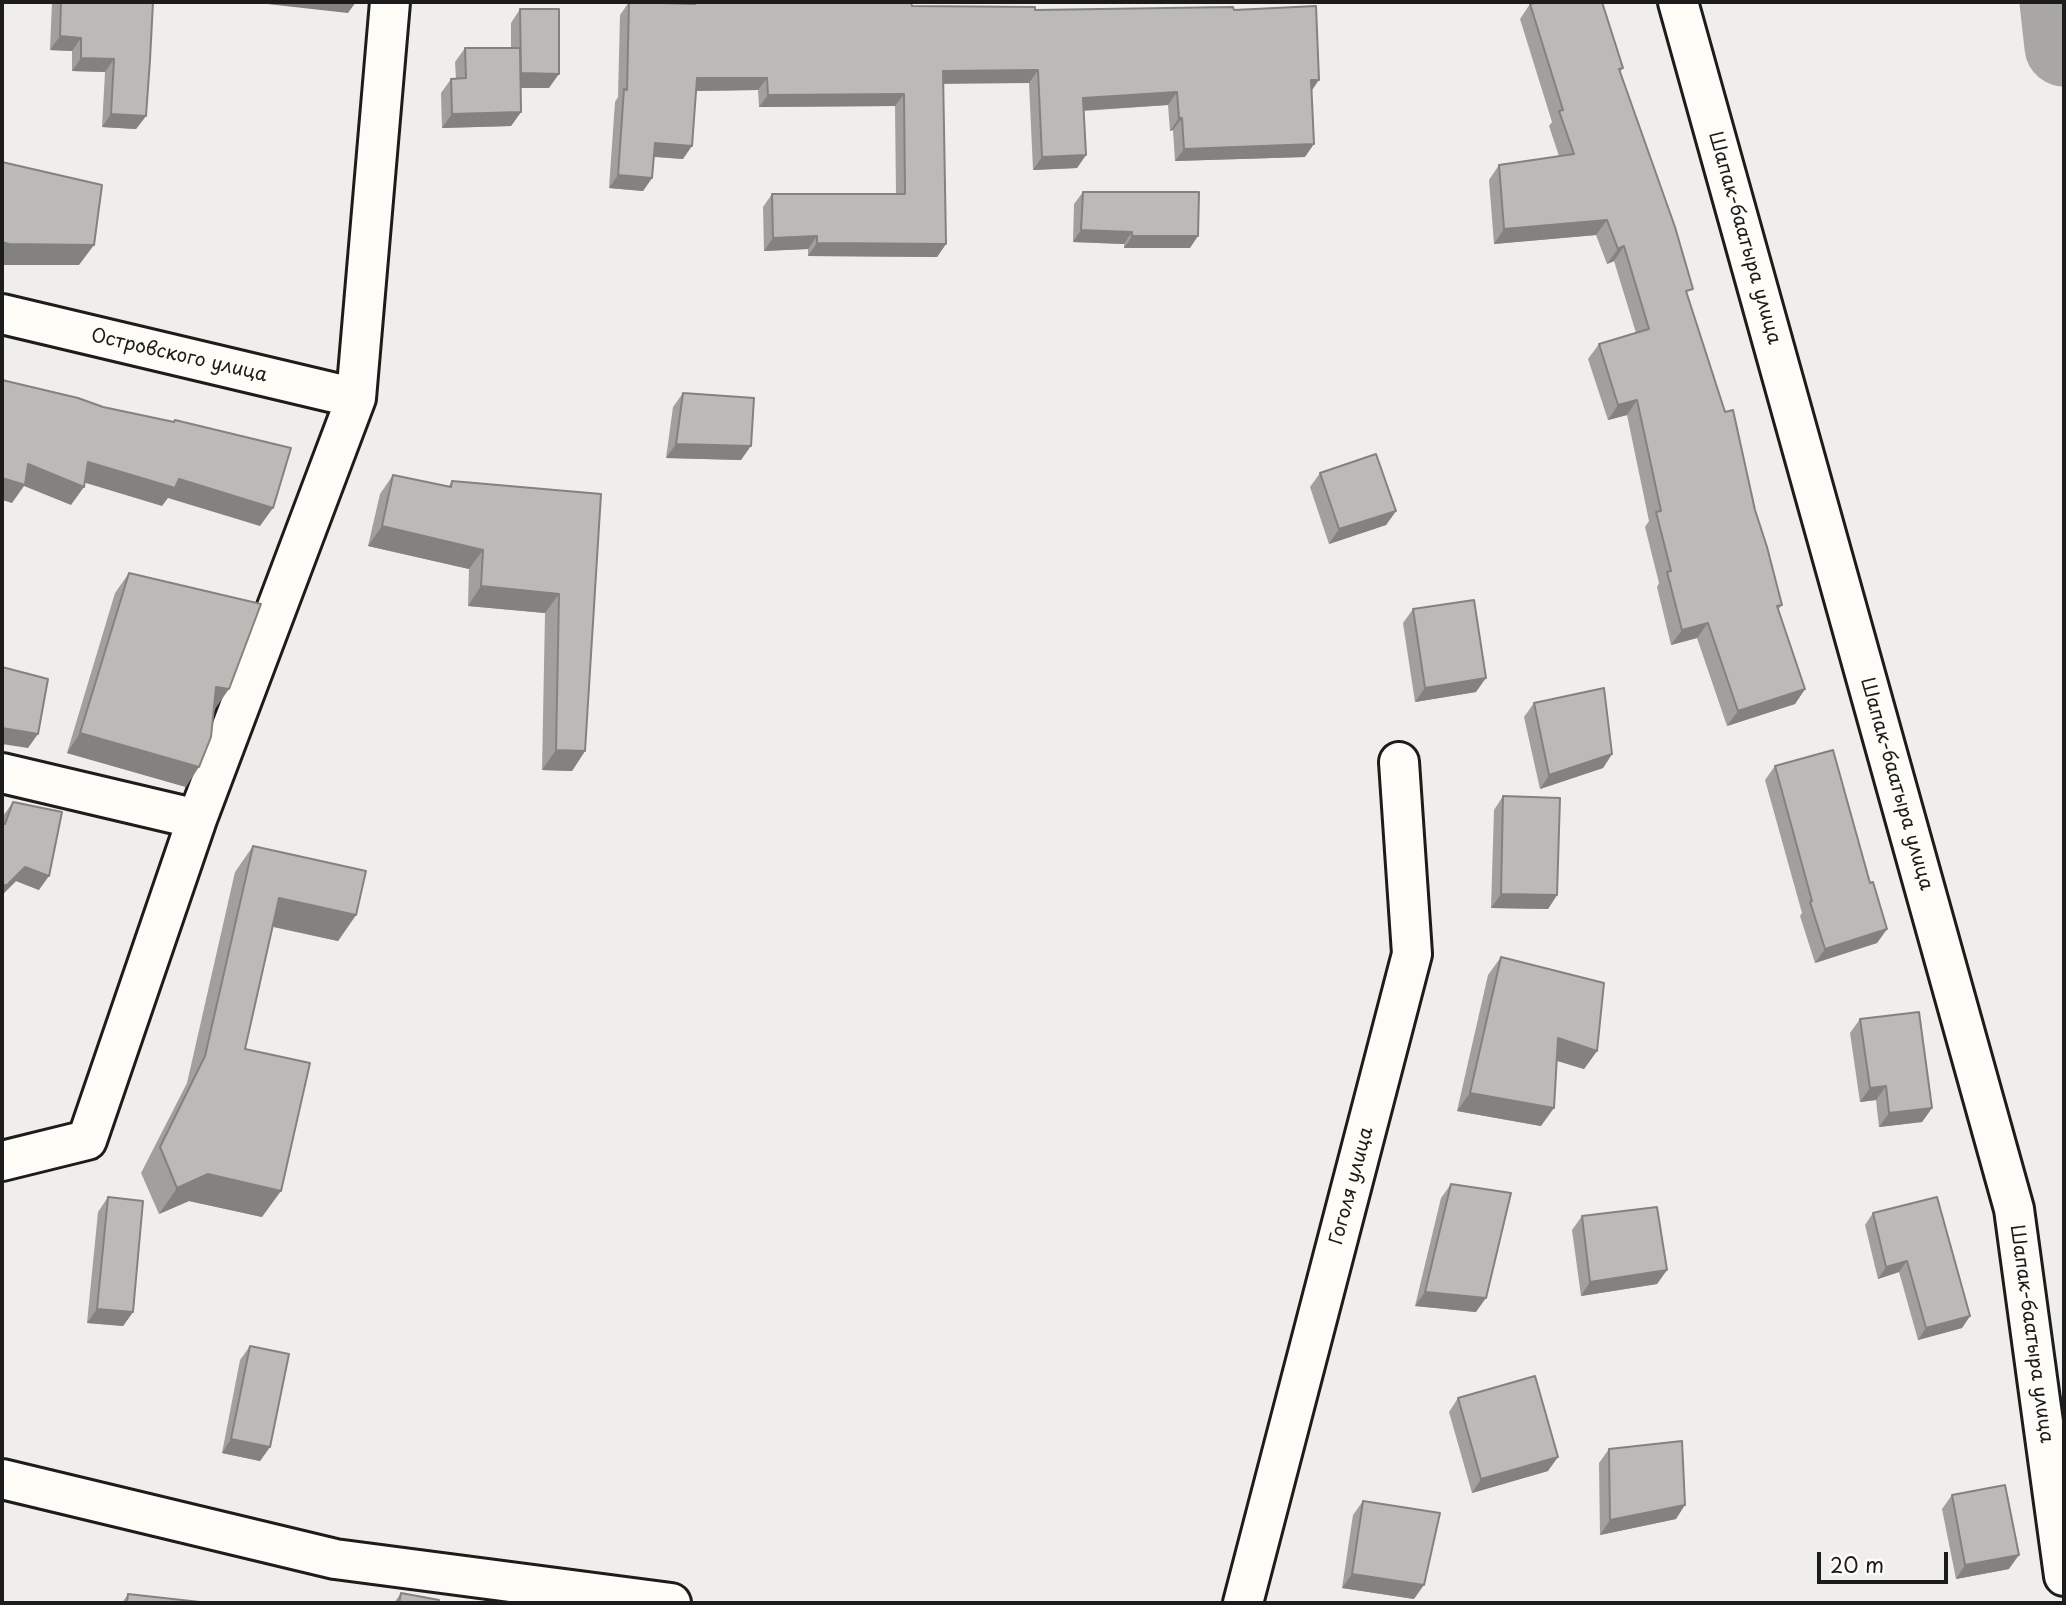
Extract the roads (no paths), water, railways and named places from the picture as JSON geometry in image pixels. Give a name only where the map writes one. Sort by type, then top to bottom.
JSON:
[{"type":"street","points":[[2,1161],[87,1140],[198,819],[356,398],[390,2]]},
{"type":"street","name":"Шапак-баатыра улица","points":[[1678,2],[2014,1209],[2064,1577]]},
{"type":"street","name":"Островского улица","points":[[2,314],[356,398]]},
{"type":"street","name":"Гоголя улица","points":[[1243,1603],[1412,954],[1399,762]]},
{"type":"street","points":[[2,773],[198,819]]},
{"type":"street","points":[[2,1479],[335,1559],[671,1603]]},
{"type":"waterway","points":[[2059,2],[2064,47]]}]
